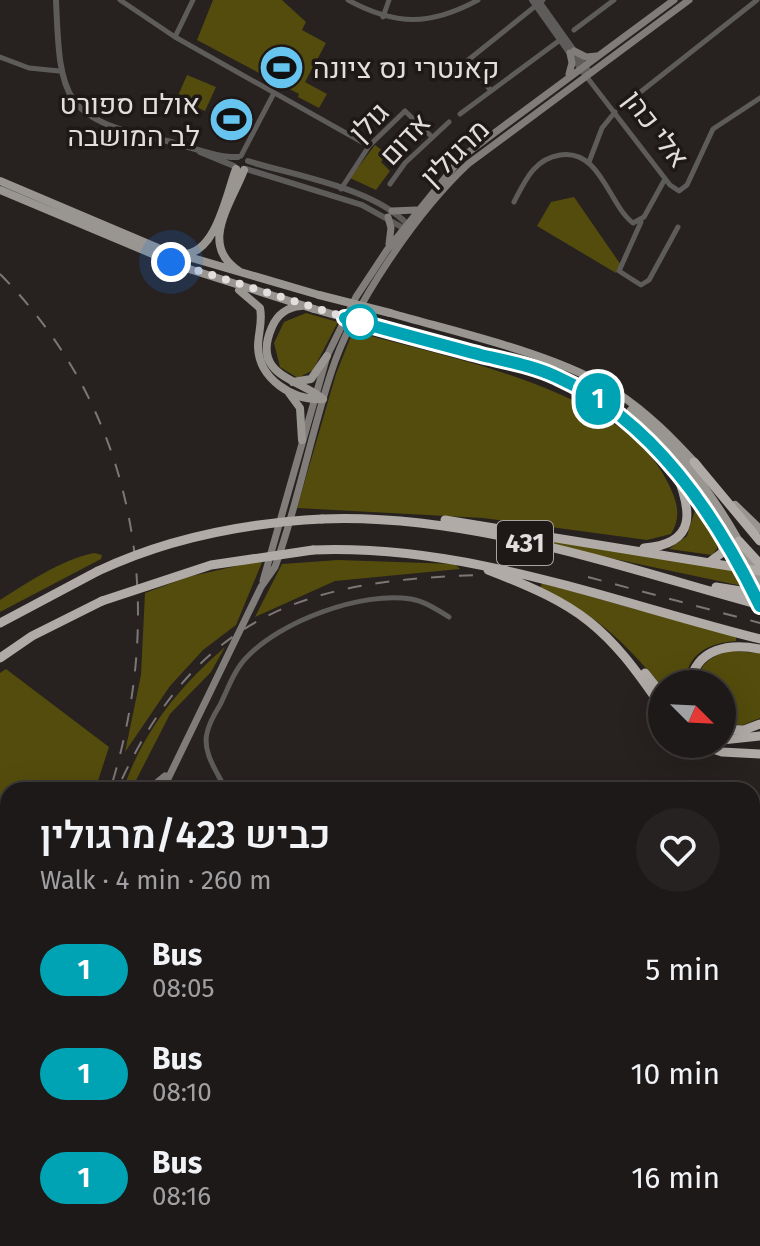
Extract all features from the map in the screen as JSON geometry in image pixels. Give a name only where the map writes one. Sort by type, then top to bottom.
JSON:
[{"type":"highway","points":[[694,462],[760,541]]},
{"type":"highway","points":[[612,546],[660,546],[680,535],[688,515],[675,470]]},
{"type":"highway","name":"431","points":[[0,623],[98,571],[141,553],[260,525],[322,519],[386,519],[481,533],[759,602]]},
{"type":"highway","points":[[386,519],[448,520],[709,561],[759,573]]},
{"type":"highway","points":[[709,561],[723,552],[722,536]]},
{"type":"highway","points":[[739,541],[759,573]]},
{"type":"highway","name":"431","points":[[0,658],[32,636],[102,601],[211,565],[313,550],[381,549],[459,559],[760,639]]},
{"type":"highway","points":[[459,559],[528,586],[579,611],[614,639],[648,678]]},
{"type":"highway","points":[[579,611],[622,652],[648,688]]},
{"type":"highway","points":[[696,670],[699,662],[713,650],[730,646],[760,649]]},
{"type":"highway","points":[[736,730],[760,724]]},
{"type":"highway","points":[[736,739],[760,736]]},
{"type":"highway","points":[[736,754],[760,752]]},
{"type":"main road","name":"מרגולין","points":[[317,397],[327,356],[356,297],[416,210],[467,153],[564,80],[585,71],[599,55],[674,0]]},
{"type":"main road","name":"מרגולין","points":[[317,397],[359,311],[415,228],[468,164],[585,71],[689,0]]},
{"type":"main road","points":[[564,80],[572,67],[572,52],[586,57],[599,55]]},
{"type":"main road","points":[[176,254],[195,253],[207,243],[242,163]]},
{"type":"main road","points":[[242,163],[217,243],[227,262],[254,279]]},
{"type":"main road","points":[[0,181],[176,254],[254,279],[390,313],[504,347],[592,380],[615,391],[657,423],[760,529]]},
{"type":"main road","points":[[0,190],[134,248],[220,280],[558,377],[618,412],[660,450],[722,536],[759,602]]},
{"type":"main road","points":[[387,250],[391,234],[390,214],[416,210]]},
{"type":"main road","points":[[220,280],[257,303],[261,314],[260,359],[271,379],[317,397]]},
{"type":"main road","points":[[302,440],[300,408],[270,359],[270,333],[281,314],[304,306]]},
{"type":"main road","points":[[285,384],[311,379],[327,356]]},
{"type":"main road","points":[[592,380],[637,414],[667,443],[739,541]]},
{"type":"main road","points":[[261,587],[317,397]]},
{"type":"main road","points":[[162,782],[261,587],[272,572],[281,549],[317,397]]},
{"type":"street","points":[[56,0],[59,71],[68,96],[85,114],[125,131],[341,189],[390,214],[405,226],[415,228]]},
{"type":"street","points":[[120,0],[175,37],[369,146]]},
{"type":"street","points":[[175,37],[193,0]]},
{"type":"street","points":[[348,0],[383,17],[402,22],[461,9],[478,0]]},
{"type":"street","points":[[383,17],[389,0]]},
{"type":"street","points":[[574,30],[614,0]]},
{"type":"street","points":[[624,105],[757,0]]},
{"type":"street","points":[[538,2],[560,40],[572,52]]},
{"type":"street","points":[[538,2],[585,71]]},
{"type":"street","points":[[452,73],[538,2]]},
{"type":"street","points":[[460,114],[560,40]]},
{"type":"street","points":[[0,57],[29,68],[59,71]]},
{"type":"street","points":[[468,61],[491,91]]},
{"type":"street","name":"אלי כהן","points":[[585,71],[674,189],[682,190],[713,129],[760,98]]},
{"type":"street","points":[[242,163],[274,93]]},
{"type":"street","name":"גולן","points":[[341,189],[369,146],[405,111],[431,136]]},
{"type":"street","points":[[589,162],[602,128],[615,112]]},
{"type":"street","name":"אדום","points":[[390,184],[390,179],[431,136],[449,122]]},
{"type":"street","points":[[514,202],[530,173],[542,162],[564,155],[589,162],[629,220],[641,221]]},
{"type":"street","points":[[242,163],[390,214]]},
{"type":"street","points":[[665,179],[641,221],[619,271],[641,285],[649,280],[678,227]]},
{"type":"street","points":[[222,782],[210,759],[207,733],[245,658],[263,643],[279,632],[330,610],[380,599],[414,599],[449,617]]},
{"type":"shaded area","name":"קאנטרי נס ציונה","points":[[213,0],[282,0],[306,22],[302,30],[326,43],[305,82],[327,94],[319,108],[298,97],[299,94],[197,40]]},
{"type":"shaded area","points":[[187,75],[216,87],[205,111],[177,98]]},
{"type":"shaded area","points":[[375,145],[387,154],[381,162],[390,171],[376,190],[350,178]]},
{"type":"shaded area","points":[[574,197],[621,265],[616,273],[537,226],[551,202]]},
{"type":"shaded area","points":[[306,313],[338,322],[313,370],[298,378],[280,367],[274,343],[284,322]]},
{"type":"shaded area","points":[[353,331],[482,366],[528,382],[573,400],[613,423],[645,450],[668,483],[677,508],[671,534],[647,540],[483,518],[297,508],[336,374]]},
{"type":"shaded area","points":[[695,510],[720,545],[712,555],[669,549],[687,536]]},
{"type":"shaded area","points":[[521,534],[738,569],[747,587],[520,539]]},
{"type":"shaded area","points":[[94,553],[102,555],[101,559],[0,612],[0,600],[22,586],[57,566]]},
{"type":"shaded area","points":[[263,560],[236,625],[203,650],[170,686],[125,752],[141,675],[145,593],[188,577]]},
{"type":"shaded area","points":[[338,560],[455,564],[460,569],[335,581],[255,617],[282,564]]},
{"type":"shaded area","points":[[542,583],[736,637],[736,641],[709,647],[695,657],[688,670],[648,671],[593,619],[540,588]]},
{"type":"shaded area","points":[[225,647],[211,672],[170,714],[135,782],[126,782],[152,729],[192,678]]},
{"type":"shaded area","points":[[731,651],[760,653],[760,718],[736,725],[736,670],[701,670],[718,655]]},
{"type":"shaded area","points":[[6,669],[109,747],[98,782],[0,782],[0,673]]},
{"type":"railway","points":[[0,274],[47,329],[84,388],[111,450],[128,516],[137,583],[137,651],[128,721],[112,782]]},
{"type":"railway","points":[[122,779],[153,722],[187,677],[225,642],[268,616],[314,597],[366,585],[485,575]]},
{"type":"railway","points":[[588,577],[760,623]]},
{"type":"bus line","name":"1","points":[[345,318],[544,372],[618,412],[660,450],[675,470],[725,541],[760,606]]},
{"type":"place","name":"קאנטרי נס ציונה","points":[[282,68]]},
{"type":"place","name":"אולם ספורט לב המושבה","points":[[231,120]]},
{"type":"route","points":[[171,262],[360,322]]}]
